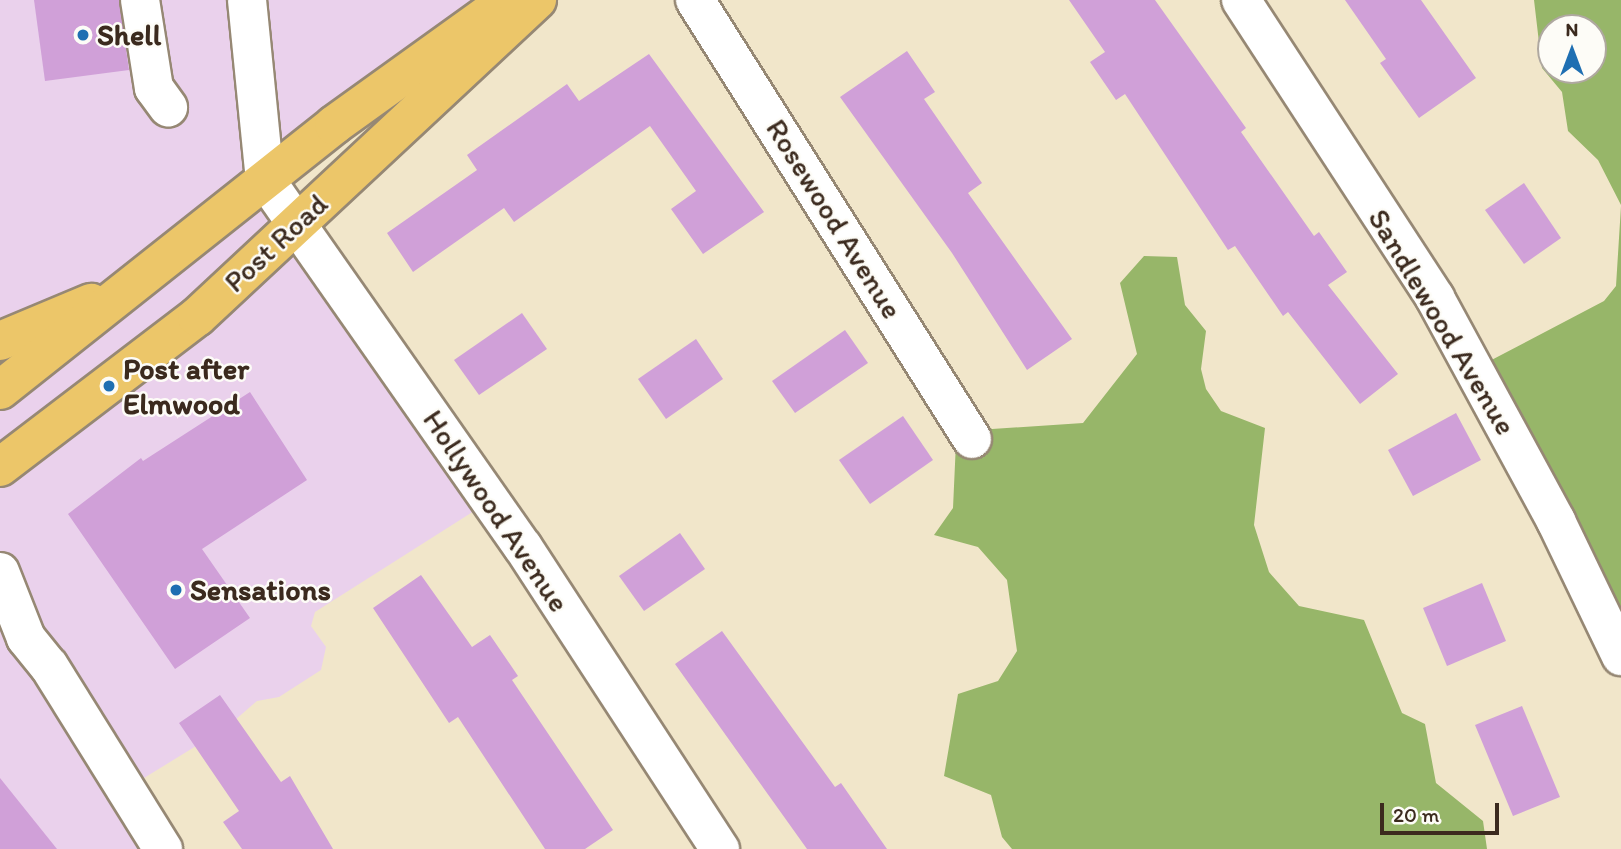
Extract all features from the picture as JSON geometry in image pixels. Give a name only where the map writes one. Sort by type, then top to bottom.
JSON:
[{"type":"main road","name":"Post Road","points":[[0,390],[265,179],[508,0]]},
{"type":"main road","name":"Post Road","points":[[1,469],[197,317],[537,0]]},
{"type":"main road","points":[[0,341],[129,289]]},
{"type":"street","points":[[140,0],[154,88],[168,107]]},
{"type":"street","points":[[247,0],[265,179]]},
{"type":"street","name":"Rosewood Avenue","points":[[695,0],[972,439]]},
{"type":"street","name":"Sandlewood Avenue","points":[[1241,0],[1435,298],[1556,522],[1621,656]]},
{"type":"street","name":"Hollywood Avenue","points":[[265,179],[523,547],[720,849]]},
{"type":"street","points":[[0,572],[13,631],[49,666],[163,849]]},
{"type":"shaded area","points":[[0,0],[514,0],[272,181],[482,506],[315,612],[311,626],[326,647],[321,670],[279,697],[257,701],[227,727],[131,786],[168,849],[0,849]]},
{"type":"green space","points":[[1534,0],[1621,0],[1621,205],[1598,160],[1568,131],[1562,92],[1555,84],[1607,84],[1607,14],[1537,14],[1537,26]]},
{"type":"green space","points":[[1621,206],[1621,653],[1480,366],[1604,301],[1616,286]]},
{"type":"green space","points":[[1144,256],[1177,257],[1185,305],[1206,331],[1201,369],[1206,389],[1221,411],[1265,428],[1254,525],[1269,572],[1299,606],[1364,620],[1402,713],[1425,724],[1436,783],[1483,821],[1487,849],[1012,849],[1002,837],[991,795],[944,776],[958,694],[998,681],[1017,651],[1007,580],[978,547],[934,535],[953,508],[957,420],[966,408],[992,429],[1083,423],[1137,354],[1120,283]]},
{"type":"building","name":"Shell","points":[[34,0],[119,0],[129,70],[45,81]]},
{"type":"building","points":[[1069,0],[1155,0],[1246,128],[1241,132],[1314,236],[1319,232],[1347,272],[1328,285],[1398,374],[1360,404],[1288,312],[1283,316],[1235,246],[1228,250],[1125,94],[1116,100],[1090,62],[1105,52]]},
{"type":"building","points":[[1345,0],[1421,0],[1476,78],[1419,118],[1380,63],[1386,59]]},
{"type":"building","points":[[907,51],[935,92],[924,99],[982,183],[968,193],[1072,339],[1027,370],[952,253],[840,97]]},
{"type":"building","points":[[649,54],[764,212],[703,254],[671,209],[696,191],[650,126],[514,222],[504,208],[413,272],[387,233],[477,170],[467,155],[567,84],[579,101]]},
{"type":"building","points":[[1524,183],[1561,238],[1524,264],[1485,210]]},
{"type":"building","points":[[522,313],[547,349],[479,395],[454,360]]},
{"type":"building","points":[[845,330],[868,363],[795,413],[772,381]]},
{"type":"building","points":[[696,339],[723,379],[666,419],[638,379]]},
{"type":"building","points":[[250,392],[307,480],[202,549],[250,618],[175,669],[68,514],[141,458],[143,461]]},
{"type":"building","points":[[1456,413],[1481,460],[1413,496],[1388,450]]},
{"type":"building","points":[[903,416],[933,460],[870,504],[839,460]]},
{"type":"building","points":[[680,533],[705,569],[644,611],[619,576]]},
{"type":"building","points":[[421,575],[472,647],[490,635],[518,676],[512,680],[613,830],[585,849],[545,849],[458,717],[449,723],[373,608]]},
{"type":"building","points":[[1482,583],[1506,641],[1447,666],[1423,608]]},
{"type":"building","points":[[722,631],[835,787],[841,783],[887,849],[807,849],[675,664]]},
{"type":"building","points":[[220,695],[281,782],[290,776],[333,849],[242,849],[223,822],[239,811],[179,723]]},
{"type":"building","points":[[1522,706],[1560,797],[1513,816],[1475,725]]},
{"type":"building","points":[[0,778],[57,849],[0,849]]},
{"type":"place","name":"Shell","points":[[83,35]]},
{"type":"place","name":"Post after Elmwood","points":[[109,386]]},
{"type":"place","name":"Sensations","points":[[176,590]]}]
